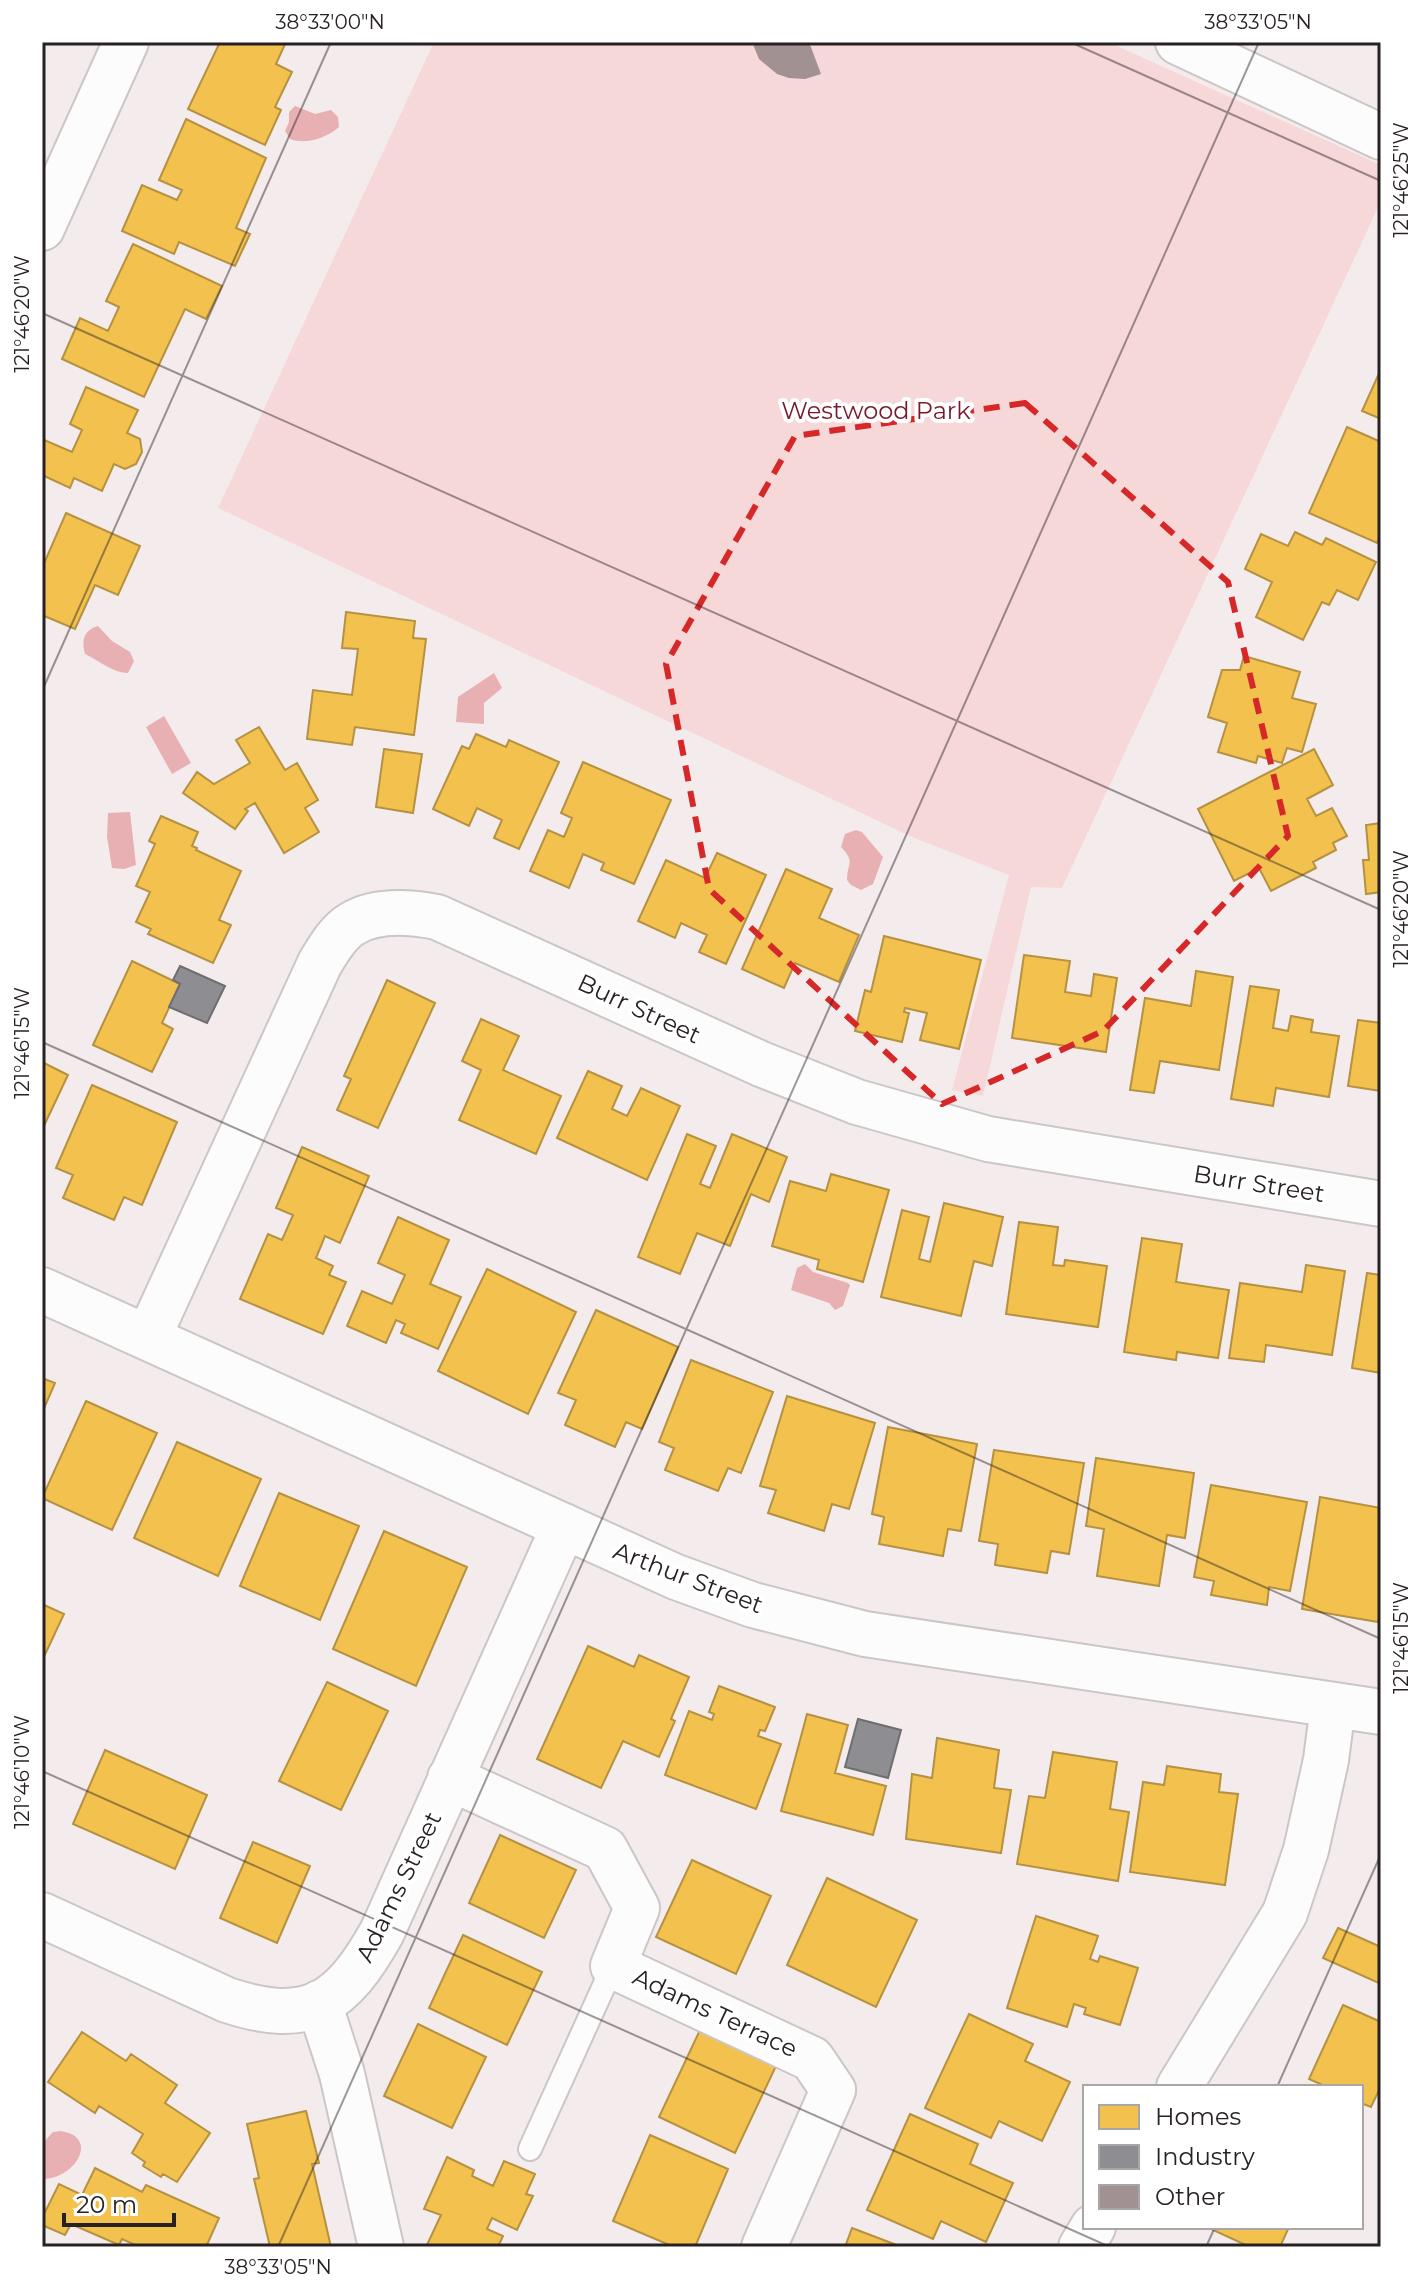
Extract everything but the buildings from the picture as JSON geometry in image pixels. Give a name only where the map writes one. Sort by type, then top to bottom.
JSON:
[{"type":"street","points":[[42,228],[58,146],[126,42]]},
{"type":"street","points":[[1202,47],[1381,137]]},
{"type":"street","name":"Burr Street","points":[[148,1338],[320,963],[351,924],[410,911],[437,917],[761,1064],[857,1102],[988,1139],[1381,1204]]},
{"type":"street","name":"Arthur Street","points":[[42,1290],[676,1577],[753,1605],[865,1634],[1381,1712]]},
{"type":"street","name":"Adams Street","points":[[42,1915],[253,2009],[296,2011],[343,1990],[382,1932],[564,1526]]},
{"type":"street","points":[[1180,2085],[1285,1913],[1306,1850],[1326,1760],[1333,1706]]},
{"type":"street","name":"Adams Terrace","points":[[450,1778],[605,1849],[637,1908],[613,1966],[812,2059],[833,2090],[764,2247]]},
{"type":"street","points":[[319,2003],[342,2074],[381,2247]]},
{"type":"street","points":[[1081,2247],[1092,2229]]},
{"type":"lane","points":[[530,2149],[613,1966]]},
{"type":"highlighted area","points":[[1025,403],[1228,582],[1288,836],[1103,1031],[942,1104],[709,889],[666,664],[795,436]]},
{"type":"green space","name":"Westwood Park","points":[[434,42],[1108,42],[1381,165],[1381,201],[1062,888],[1031,887],[983,1096],[952,1090],[1009,875],[912,837],[218,508]]},
{"type":"shaded area","points":[[295,106],[315,114],[331,110],[338,117],[339,127],[316,139],[290,139],[285,131],[289,112]]},
{"type":"shaded area","points":[[98,626],[112,641],[130,652],[134,661],[128,673],[111,669],[85,654],[85,636]]},
{"type":"shaded area","points":[[494,673],[502,688],[484,703],[484,724],[456,722],[458,697]]},
{"type":"shaded area","points":[[164,716],[191,763],[172,774],[146,727]]},
{"type":"shaded area","points":[[130,812],[136,865],[124,869],[112,868],[107,837],[108,813]]},
{"type":"shaded area","points":[[856,830],[862,832],[883,857],[873,884],[861,890],[847,880],[849,860],[841,847],[845,834]]},
{"type":"shaded area","points":[[805,1264],[813,1272],[850,1285],[843,1306],[835,1310],[829,1303],[791,1290],[797,1268]]},
{"type":"shaded area","points":[[60,2131],[79,2141],[79,2157],[64,2173],[42,2179],[42,2144],[53,2132]]}]
